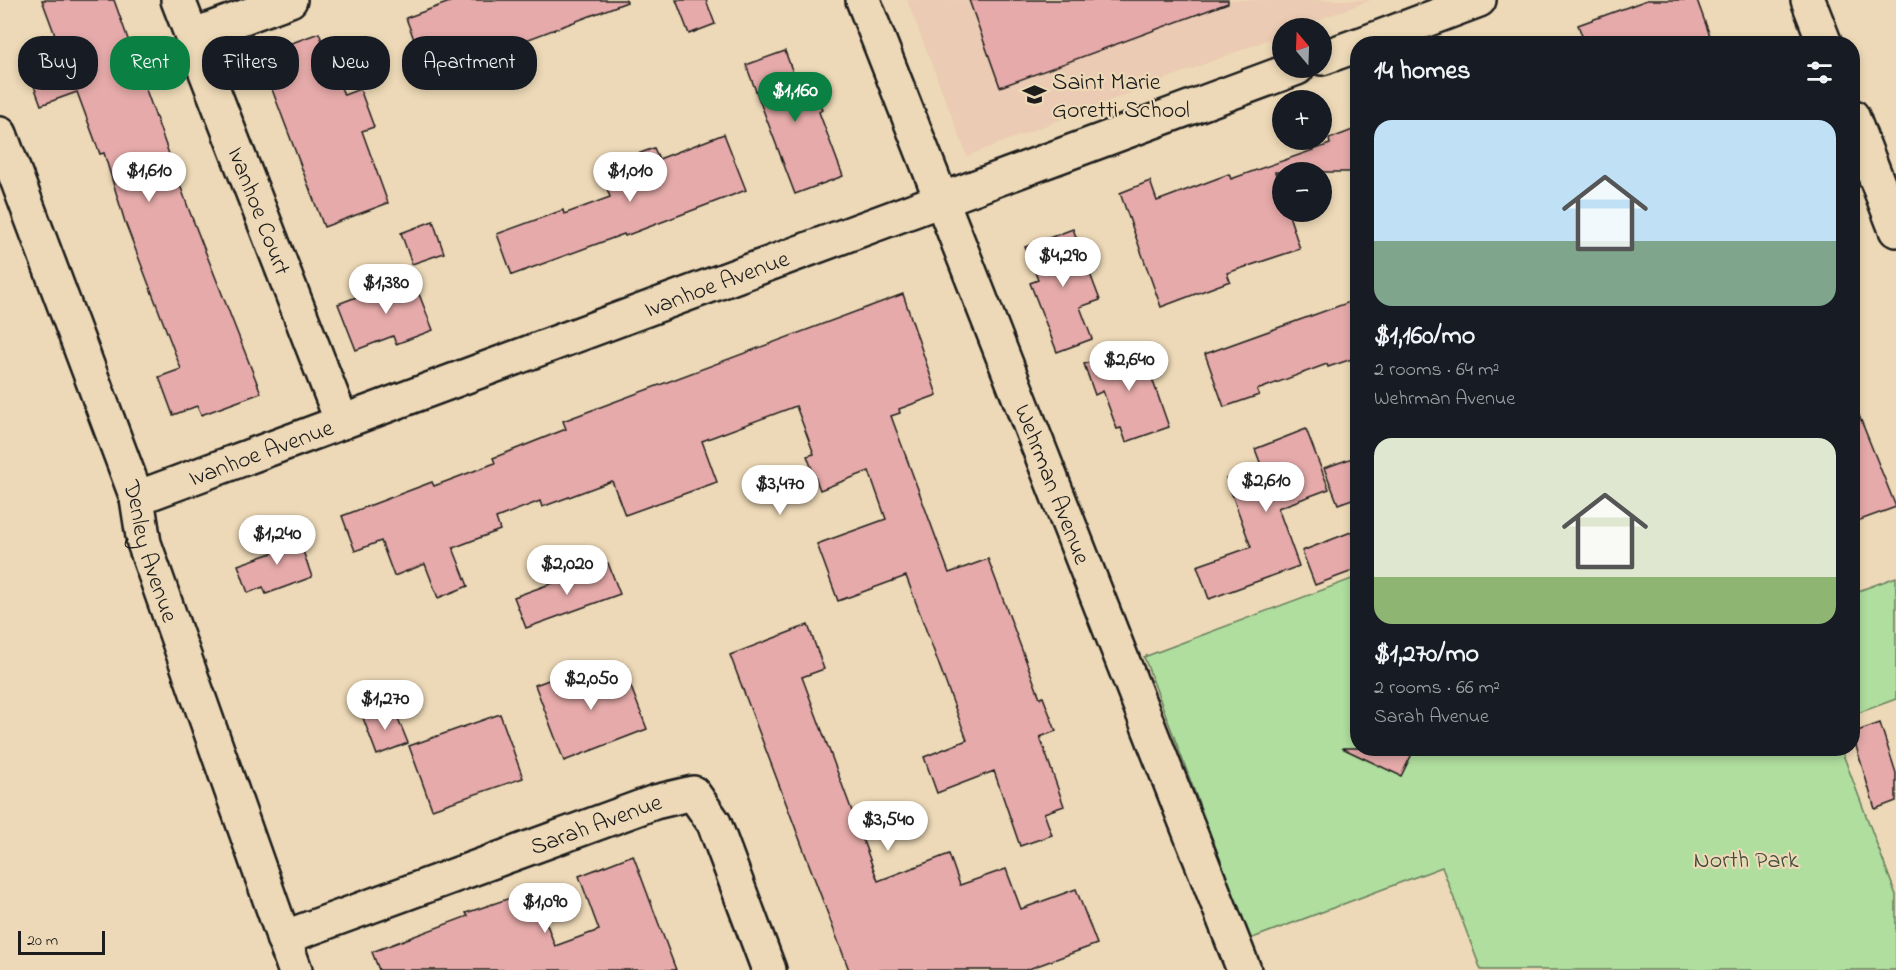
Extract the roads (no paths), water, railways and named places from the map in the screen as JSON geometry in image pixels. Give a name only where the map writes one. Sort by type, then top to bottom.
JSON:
[{"type":"street","name":"Ivanhoe Court","points":[[178,0],[342,422]]},
{"type":"street","points":[[192,36],[290,0]]},
{"type":"street","name":"Wehrman Avenue","points":[[863,0],[1244,970]]},
{"type":"street","points":[[1382,36],[1479,0]]},
{"type":"street","points":[[1808,0],[1822,36]]},
{"type":"street","points":[[1332,54],[1350,48]]},
{"type":"street","name":"Ivanhoe Avenue","points":[[137,498],[1272,77]]},
{"type":"street","name":"Denley Avenue","points":[[0,134],[137,498],[144,543],[295,970]]},
{"type":"street","points":[[1860,137],[1896,230]]},
{"type":"street","name":"Sarah Avenue","points":[[283,938],[655,802],[693,793],[714,823],[769,970]]},
{"type":"place","name":"Saint Marie Goretti School","points":[[1034,95]]},
{"type":"park label","name":"North Park","points":[[1746,859]]}]
